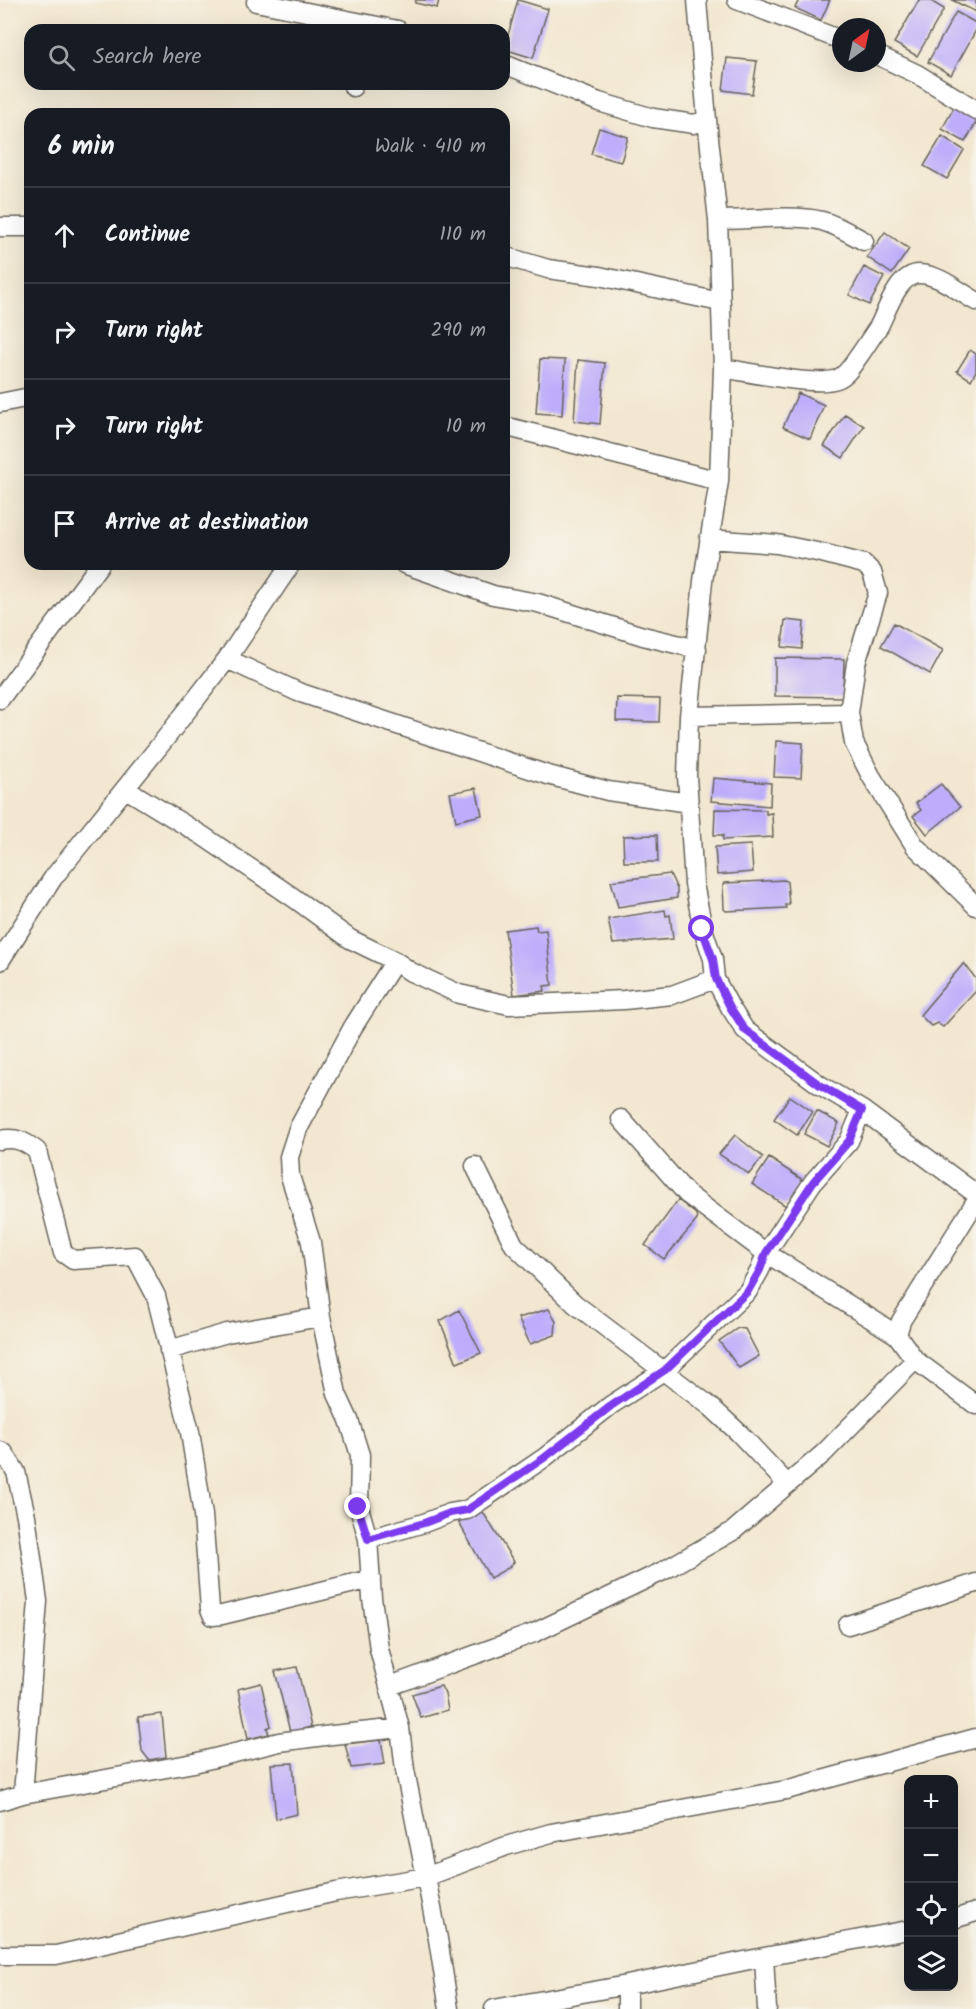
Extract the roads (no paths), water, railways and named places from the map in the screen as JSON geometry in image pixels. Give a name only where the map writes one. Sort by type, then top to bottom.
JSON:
[{"type":"street","points":[[697,0],[718,220],[723,368],[719,481],[709,539],[689,716],[687,776],[694,884],[702,929],[713,959],[716,979],[745,1030],[820,1085],[862,1110],[976,1194]]},
{"type":"street","points":[[736,0],[832,37]]},
{"type":"street","points":[[256,2],[348,24]]},
{"type":"street","points":[[886,59],[917,74],[976,110]]},
{"type":"street","points":[[510,66],[599,102],[653,118],[694,124],[707,120]]},
{"type":"street","points":[[718,220],[821,221],[864,241]]},
{"type":"street","points":[[0,227],[24,227]]},
{"type":"street","points":[[510,258],[548,270],[600,276],[720,302]]},
{"type":"street","points":[[723,368],[787,379],[836,380],[847,373],[879,325],[901,284],[907,277],[918,274],[937,278],[976,301]]},
{"type":"street","points":[[0,403],[24,398]]},
{"type":"street","points":[[510,428],[719,481]]},
{"type":"street","points":[[709,539],[777,544],[822,553],[864,564],[872,572],[878,593],[855,663],[849,713],[854,742],[871,776],[915,846],[976,906]]},
{"type":"street","points":[[0,699],[96,570]]},
{"type":"street","points":[[0,961],[53,879],[227,659],[287,570]]},
{"type":"street","points":[[421,570],[493,595],[538,603],[643,636],[697,649]]},
{"type":"street","points":[[227,659],[298,692],[548,774],[608,791],[689,803]]},
{"type":"street","points":[[689,716],[849,713]]},
{"type":"street","points":[[126,789],[203,836],[350,939],[395,960],[411,972],[459,994],[509,1005],[624,1000],[672,995],[716,979]]},
{"type":"street","points":[[395,960],[353,1027],[308,1108],[289,1157],[290,1176],[311,1242],[321,1317],[338,1394],[350,1419],[360,1455],[358,1507],[368,1539],[372,1598],[379,1649],[400,1728],[405,1770],[449,2009]]},
{"type":"street","points":[[368,1539],[450,1513],[467,1510],[544,1458],[611,1406],[665,1370],[748,1291],[760,1270],[766,1253],[813,1182],[849,1141],[862,1110]]},
{"type":"street","points":[[621,1119],[687,1194],[766,1253],[897,1335],[915,1360],[976,1406]]},
{"type":"street","points":[[0,1140],[13,1138],[28,1144],[37,1151],[63,1253],[73,1260],[135,1256],[156,1296],[190,1432],[203,1515],[210,1609],[213,1616],[371,1579]]},
{"type":"street","points":[[475,1166],[514,1245],[574,1304],[665,1370],[711,1407],[787,1484]]},
{"type":"street","points":[[897,1335],[901,1321],[976,1201]]},
{"type":"street","points":[[170,1350],[227,1333],[321,1317]]},
{"type":"street","points":[[390,1686],[534,1633],[663,1571],[733,1531],[824,1453],[915,1360]]},
{"type":"street","points":[[0,1451],[4,1453],[16,1472],[26,1516],[39,1600],[23,1794]]},
{"type":"street","points":[[848,1625],[976,1583]]},
{"type":"street","points":[[0,1802],[23,1794],[195,1763],[279,1742],[400,1728]]},
{"type":"street","points":[[0,1955],[56,1955],[336,1892],[426,1876],[506,1846],[551,1833],[786,1790],[976,1738]]},
{"type":"street","points":[[958,1918],[976,1912]]},
{"type":"street","points":[[494,2009],[904,1931]]},
{"type":"street","points":[[764,1957],[767,2009]]},
{"type":"street","points":[[627,1985],[627,2009]]}]
